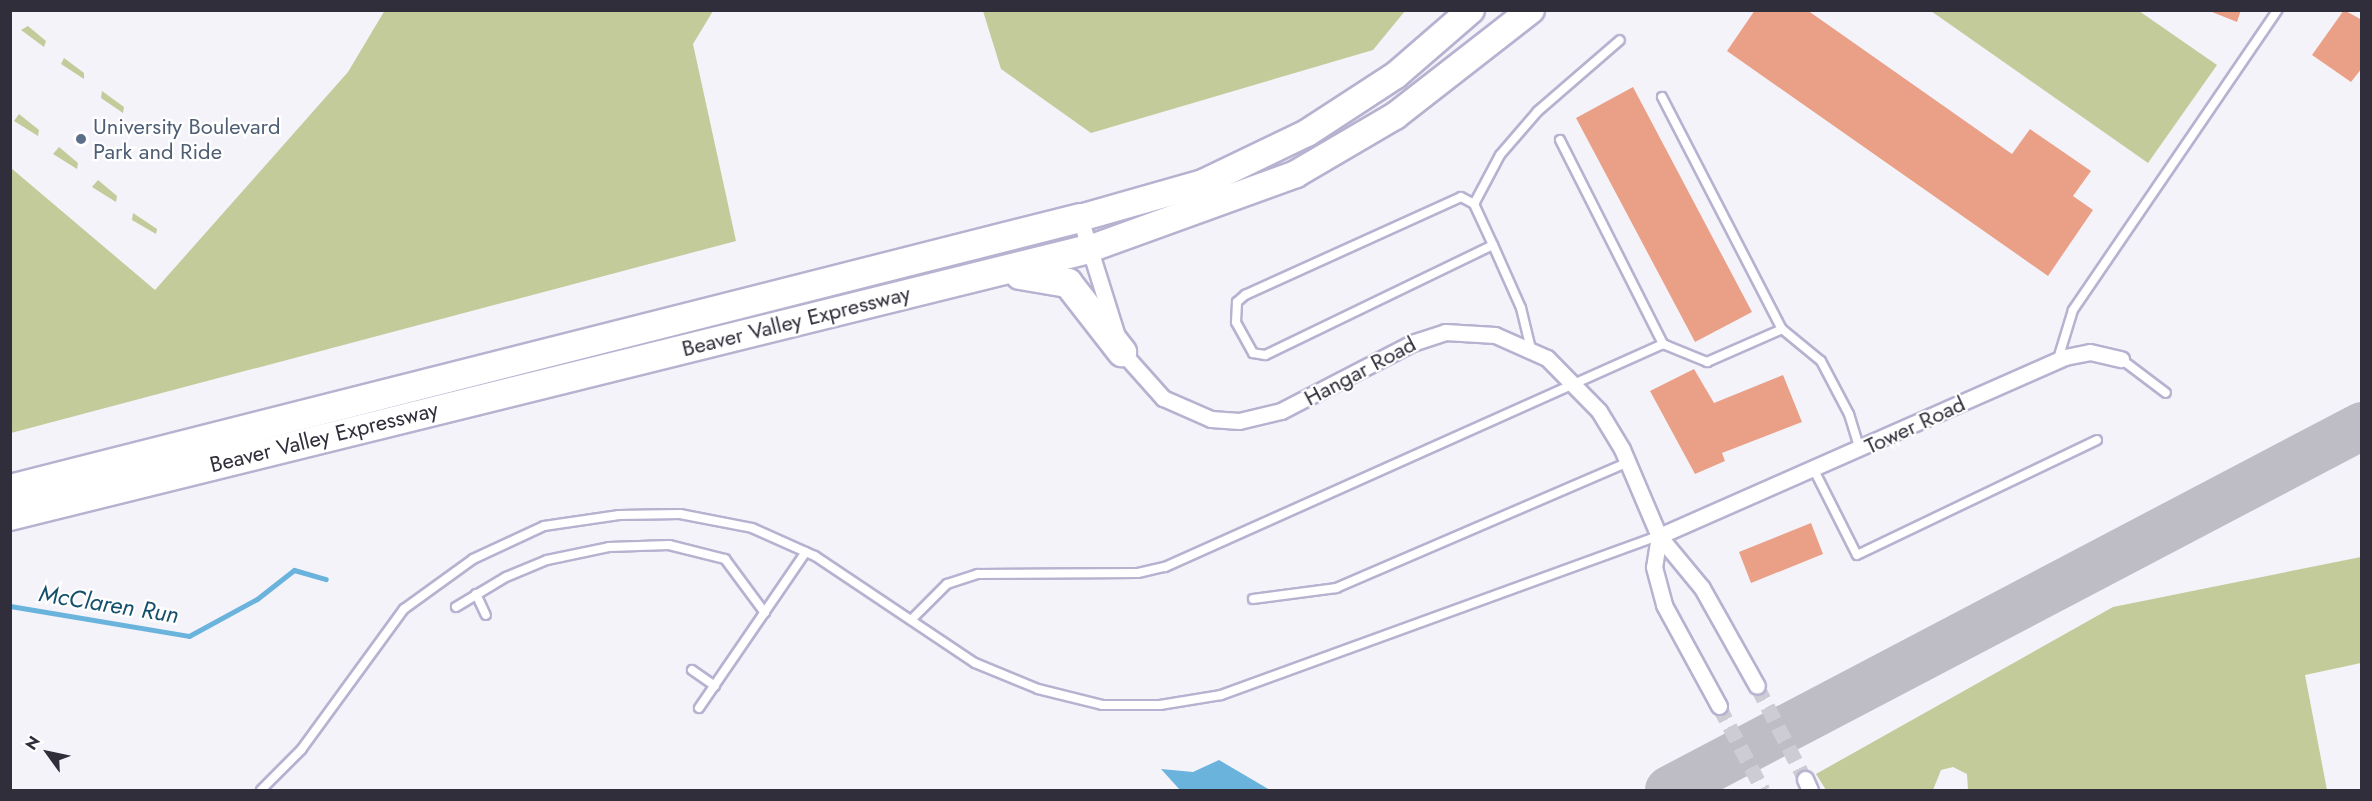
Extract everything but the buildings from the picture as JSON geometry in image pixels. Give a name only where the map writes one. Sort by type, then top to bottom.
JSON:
[{"type":"highway","name":"Beaver Valley Expressway","points":[[10,489],[1080,219],[1203,183],[1307,133],[1396,75],[1472,10]]},
{"type":"highway","name":"Beaver Valley Expressway","points":[[10,516],[1089,249],[1296,174],[1395,116],[1531,10]]},
{"type":"highway","points":[[994,274],[1049,276],[1068,283],[1122,352]]},
{"type":"street","name":"Hangar Road","points":[[1080,219],[1122,352],[1174,405],[1211,419],[1239,421],[1281,411],[1428,335],[1477,331],[1531,349],[1574,381],[1628,462],[1659,536],[1702,588],[1757,686]]},
{"type":"street","name":"Tower Road","points":[[1659,536],[1860,451],[2058,360],[2090,352],[2121,359]]},
{"type":"street","points":[[1659,536],[1654,567],[1664,605],[1719,706]]},
{"type":"lane","points":[[2058,360],[2073,310],[2278,10]]},
{"type":"lane","points":[[1474,204],[1500,155],[1538,111],[1620,40]]},
{"type":"lane","points":[[1662,97],[1782,330],[1821,361],[1849,414],[1860,451]]},
{"type":"lane","points":[[1560,140],[1664,344],[1707,362],[1782,330]]},
{"type":"lane","points":[[1493,245],[1265,355],[1253,353],[1236,322],[1237,302],[1245,295],[1449,200],[1461,197],[1474,204],[1493,245],[1521,308],[1531,349]]},
{"type":"lane","points":[[911,620],[946,584],[978,574],[1138,573],[1165,567],[1501,419],[1574,381],[1664,344]]},
{"type":"lane","name":"Tower Road","points":[[2121,359],[2166,393]]},
{"type":"lane","points":[[1814,470],[1857,555],[2097,440]]},
{"type":"lane","points":[[1252,598],[1336,588],[1628,462]]},
{"type":"lane","points":[[261,790],[301,750],[404,609],[474,559],[544,526],[619,515],[680,514],[752,528],[806,552],[975,663],[1038,689],[1102,705],[1160,705],[1221,695],[1285,674],[1659,536]]},
{"type":"lane","points":[[456,607],[506,577],[567,554],[669,545],[725,559],[765,613]]},
{"type":"lane","points":[[699,708],[806,552]]},
{"type":"lane","points":[[476,594],[486,615]]},
{"type":"lane","points":[[692,670],[715,686]]},
{"type":"green space","points":[[385,10],[713,11],[693,44],[736,241],[11,433],[11,168],[155,290],[348,72]]},
{"type":"green space","points":[[983,10],[1405,11],[1373,50],[1091,133],[1001,69]]},
{"type":"green space","points":[[1931,11],[2139,11],[2217,65],[2148,163]]},
{"type":"green space","points":[[28,26],[46,41],[44,47],[21,30]]},
{"type":"green space","points":[[64,58],[84,73],[84,79],[61,64]]},
{"type":"green space","points":[[102,91],[124,107],[123,113],[101,98]]},
{"type":"green space","points":[[19,114],[39,130],[38,136],[14,121]]},
{"type":"green space","points":[[59,147],[78,163],[77,169],[53,154]]},
{"type":"green space","points":[[98,180],[117,196],[116,202],[92,187]]},
{"type":"green space","points":[[133,213],[157,229],[156,234],[132,220]]},
{"type":"green space","points":[[2361,557],[2361,663],[2305,675],[2327,790],[1968,790],[1967,774],[1953,767],[1941,770],[1933,790],[1826,790],[1816,774],[2113,607]]},
{"type":"water","points":[[1219,760],[1270,790],[1180,790],[1161,769],[1193,772]]},
{"type":"waterway","name":"McClaren Run","points":[[10,606],[189,636],[257,599],[294,570],[326,579]]},
{"type":"taxiway","points":[[1669,790],[2362,426]]},
{"type":"tunnel","points":[[1757,686],[1805,779]]},
{"type":"tunnel","points":[[1719,706],[1763,790]]},
{"type":"place","name":"University Boulevard Park and Ride","points":[[81,139]]}]
